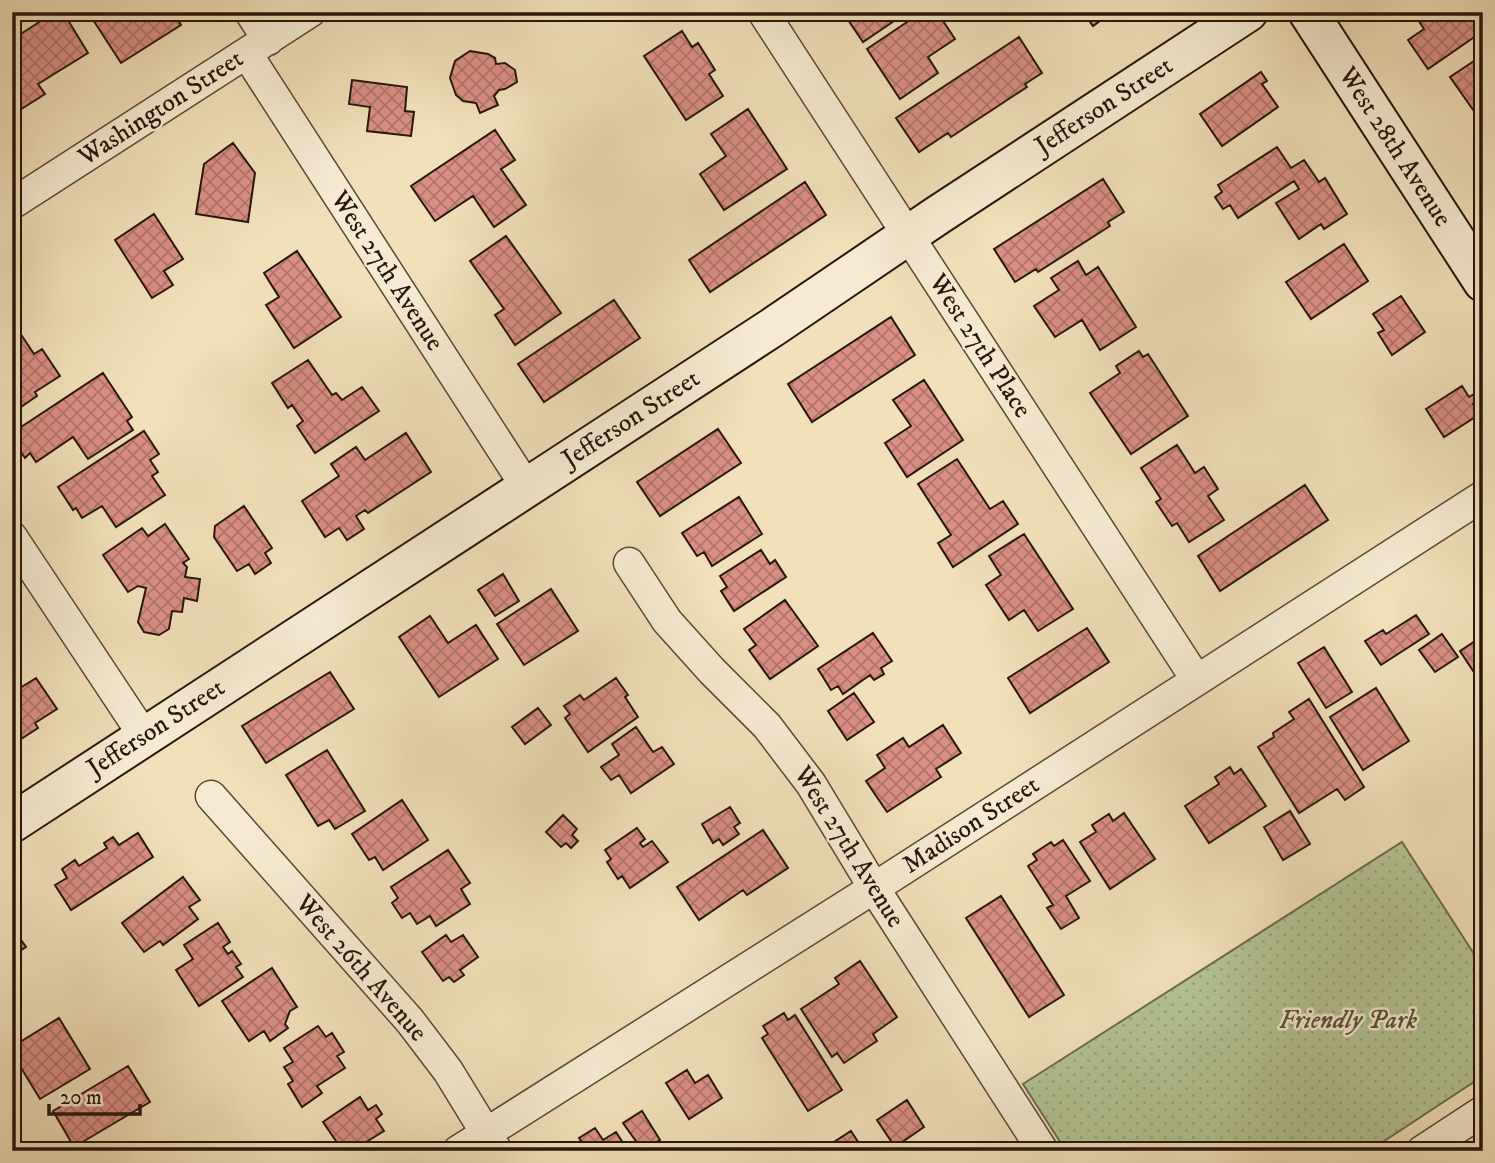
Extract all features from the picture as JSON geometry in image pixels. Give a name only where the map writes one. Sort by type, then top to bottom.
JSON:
[{"type":"street","name":"West 27th Avenue","points":[[250,12],[257,47],[527,488]]},
{"type":"street","name":"Washington Street","points":[[12,204],[310,12]]},
{"type":"street","name":"West 27th Place","points":[[763,12],[1196,680]]},
{"type":"street","name":"Jefferson Street","points":[[12,823],[773,327],[1248,12]]},
{"type":"street","name":"West 28th Avenue","points":[[1308,12],[1483,282]]},
{"type":"street","name":"Madison Street","points":[[458,1151],[491,1142],[874,888],[1483,496]]},
{"type":"street","points":[[12,537],[144,736]]},
{"type":"street","name":"West 27th Avenue","points":[[629,563],[667,621],[785,747],[1043,1151]]},
{"type":"street","name":"West 26th Avenue","points":[[211,796],[410,1021],[447,1071],[491,1142]]},
{"type":"street","points":[[1422,1151],[1483,1111]]},
{"type":"green space","name":"Friendly Park","points":[[1402,842],[1483,968],[1483,1076],[1369,1151],[1066,1151],[1023,1084]]},
{"type":"building","points":[[55,12],[63,12],[88,53],[38,84],[45,94],[12,115],[12,31],[16,37]]},
{"type":"building","points":[[88,12],[173,12],[181,25],[121,63]]},
{"type":"building","points":[[831,12],[893,12],[897,19],[863,42],[844,14],[836,20]]},
{"type":"building","points":[[922,12],[937,12],[955,39],[928,57],[938,73],[900,99],[867,49]]},
{"type":"building","points":[[1083,12],[1112,12],[1093,26]]},
{"type":"building","points":[[1413,12],[1477,12],[1483,20],[1483,31],[1428,69],[1408,40],[1424,29]]},
{"type":"building","points":[[682,31],[692,47],[698,43],[715,70],[709,74],[723,96],[686,120],[644,56]]},
{"type":"building","points":[[1019,37],[1042,73],[1025,84],[1027,87],[951,137],[948,133],[919,152],[896,118]]},
{"type":"building","points":[[470,51],[488,54],[495,58],[496,64],[505,63],[515,70],[517,82],[499,90],[494,96],[498,105],[480,113],[476,103],[463,101],[456,95],[450,78],[455,61]]},
{"type":"building","points":[[1483,55],[1483,110],[1476,114],[1450,77]]},
{"type":"building","points":[[1261,72],[1267,81],[1262,84],[1278,107],[1222,146],[1200,114]]},
{"type":"building","points":[[352,80],[407,87],[405,111],[414,112],[411,136],[367,131],[370,107],[349,104]]},
{"type":"building","points":[[748,109],[787,169],[724,210],[700,174],[726,156],[711,134]]},
{"type":"building","points":[[495,130],[515,160],[501,169],[526,205],[494,227],[473,196],[435,221],[411,186]]},
{"type":"building","points":[[233,143],[255,173],[248,222],[196,214],[204,164]]},
{"type":"building","points":[[1277,147],[1291,168],[1304,160],[1319,182],[1325,178],[1347,214],[1324,229],[1321,224],[1299,239],[1276,203],[1299,189],[1294,181],[1238,218],[1230,205],[1223,209],[1215,197],[1222,192],[1218,185]]},
{"type":"building","points":[[1103,179],[1124,212],[1108,222],[1110,226],[1038,272],[1036,269],[1015,282],[994,249]]},
{"type":"building","points":[[805,182],[826,215],[710,292],[689,260]]},
{"type":"building","points":[[154,214],[183,259],[164,271],[173,285],[152,298],[115,240]]},
{"type":"building","points":[[506,236],[561,313],[515,345],[495,315],[504,309],[470,261]]},
{"type":"building","points":[[1344,244],[1368,281],[1311,319],[1286,282]]},
{"type":"building","points":[[297,251],[341,317],[294,348],[266,305],[279,297],[264,273]]},
{"type":"building","points":[[1078,261],[1086,275],[1098,267],[1136,327],[1100,350],[1082,320],[1055,337],[1034,306],[1059,290],[1051,278]]},
{"type":"building","points":[[1401,296],[1425,332],[1392,355],[1378,333],[1384,330],[1373,314]]},
{"type":"building","points":[[614,300],[640,338],[544,402],[518,364]]},
{"type":"building","points":[[891,317],[915,355],[812,422],[788,384]]},
{"type":"building","points":[[12,321],[34,354],[42,349],[60,376],[35,392],[37,396],[15,411],[12,406]]},
{"type":"building","points":[[1139,351],[1143,357],[1148,354],[1188,416],[1131,454],[1090,393],[1120,373],[1116,366]]},
{"type":"building","points":[[308,360],[332,395],[336,393],[342,400],[362,387],[379,411],[315,453],[297,426],[303,421],[292,405],[288,408],[272,383]]},
{"type":"building","points":[[103,373],[132,417],[127,421],[133,430],[88,459],[73,437],[36,462],[30,453],[25,458],[12,439],[12,433]]},
{"type":"building","points":[[924,380],[963,440],[907,477],[885,443],[911,426],[893,400]]},
{"type":"building","points":[[1462,386],[1469,397],[1474,394],[1478,400],[1473,404],[1480,414],[1444,437],[1426,409]]},
{"type":"building","points":[[718,429],[741,463],[660,516],[637,482]]},
{"type":"building","points":[[144,431],[159,454],[150,460],[158,472],[152,476],[165,495],[116,527],[102,506],[82,518],[76,508],[73,510],[58,487]]},
{"type":"building","points":[[406,433],[431,472],[368,513],[365,510],[356,516],[364,529],[347,540],[339,528],[325,537],[302,501],[339,476],[331,464],[356,447],[365,460]]},
{"type":"building","points":[[1177,445],[1195,473],[1204,467],[1218,489],[1208,496],[1224,520],[1189,542],[1177,523],[1172,526],[1156,502],[1161,499],[1141,468]]},
{"type":"building","points":[[957,459],[990,509],[1003,501],[1018,524],[953,567],[938,543],[951,535],[918,484]]},
{"type":"building","points":[[1305,485],[1328,520],[1220,591],[1198,556]]},
{"type":"building","points":[[739,497],[762,534],[712,566],[704,552],[697,556],[682,533]]},
{"type":"building","points":[[244,506],[272,548],[265,553],[271,563],[255,574],[249,564],[237,571],[214,537],[215,526]]},
{"type":"building","points":[[165,524],[189,559],[183,563],[187,567],[185,577],[200,579],[197,601],[184,598],[182,612],[172,611],[169,629],[159,635],[144,632],[138,622],[146,588],[138,586],[128,592],[103,555],[142,528],[148,536]]},
{"type":"building","points":[[1024,534],[1073,609],[1038,631],[1024,610],[1009,620],[986,585],[1001,575],[989,556]]},
{"type":"building","points":[[761,550],[770,564],[775,560],[786,577],[734,611],[721,591],[727,587],[720,576]]},
{"type":"building","points":[[503,574],[519,601],[495,616],[478,590]]},
{"type":"building","points":[[551,589],[578,631],[524,665],[497,624]]},
{"type":"building","points":[[785,600],[818,646],[770,679],[749,650],[756,645],[744,629]]},
{"type":"building","points":[[1416,615],[1429,634],[1381,665],[1365,641],[1383,630],[1386,634]]},
{"type":"building","points":[[430,616],[448,643],[476,625],[498,659],[439,697],[399,637]]},
{"type":"building","points":[[1087,628],[1109,662],[1030,713],[1008,678]]},
{"type":"building","points":[[873,633],[892,661],[881,668],[884,674],[874,680],[870,675],[843,694],[838,686],[831,690],[818,669]]},
{"type":"building","points":[[1442,634],[1458,657],[1435,672],[1419,650]]},
{"type":"building","points":[[1475,641],[1483,652],[1483,686],[1460,651]]},
{"type":"building","points":[[1324,647],[1352,692],[1326,708],[1298,663]]},
{"type":"building","points":[[330,672],[354,709],[266,763],[242,726]]},
{"type":"building","points":[[36,678],[57,709],[35,723],[38,728],[12,745],[12,693]]},
{"type":"building","points":[[616,678],[638,717],[588,752],[565,718],[570,714],[564,706],[580,695],[584,700]]},
{"type":"building","points":[[1376,688],[1409,741],[1363,770],[1330,717]]},
{"type":"building","points":[[854,693],[874,722],[847,740],[828,711]]},
{"type":"building","points":[[1309,699],[1364,787],[1345,800],[1337,789],[1299,813],[1258,747],[1294,719],[1289,712]]},
{"type":"building","points":[[538,708],[551,725],[525,744],[512,727]]},
{"type":"building","points":[[943,725],[961,753],[936,769],[941,777],[887,812],[866,781],[885,768],[877,755],[903,738],[909,747]]},
{"type":"building","points":[[636,727],[653,752],[662,747],[674,764],[631,793],[619,775],[611,780],[601,767],[619,755],[612,744]]},
{"type":"building","points":[[327,750],[365,811],[335,829],[329,820],[318,826],[286,775]]},
{"type":"building","points":[[1230,767],[1234,774],[1241,769],[1266,806],[1209,843],[1185,806],[1219,784],[1215,777]]},
{"type":"building","points":[[402,800],[428,840],[383,870],[375,857],[369,860],[352,834]]},
{"type":"building","points":[[730,807],[740,823],[734,827],[739,834],[723,845],[719,839],[713,843],[702,824]]},
{"type":"building","points":[[1290,811],[1310,844],[1283,860],[1264,827]]},
{"type":"building","points":[[1124,813],[1155,859],[1110,889],[1080,842],[1096,832],[1092,825],[1109,814],[1113,821]]},
{"type":"building","points":[[563,815],[577,829],[572,835],[578,841],[571,848],[566,843],[561,847],[546,832]]},
{"type":"building","points":[[637,828],[645,839],[640,843],[643,847],[652,841],[668,862],[630,888],[622,876],[618,879],[607,862],[611,859],[605,850]]},
{"type":"building","points":[[763,830],[788,868],[747,895],[743,890],[699,920],[677,887]]},
{"type":"building","points":[[138,833],[153,857],[71,910],[55,885],[67,878],[62,869],[75,860],[79,866],[107,848],[104,843],[113,837],[119,845]]},
{"type":"building","points":[[1063,840],[1090,881],[1066,896],[1079,918],[1061,929],[1047,908],[1053,905],[1028,866],[1037,860],[1033,854],[1051,842],[1054,846]]},
{"type":"building","points":[[448,850],[470,883],[461,889],[470,904],[436,926],[430,916],[417,924],[410,913],[402,918],[392,903],[398,898],[391,887]]},
{"type":"building","points":[[183,877],[200,900],[189,907],[198,919],[163,945],[160,941],[144,952],[122,923]]},
{"type":"building","points":[[1001,896],[1064,995],[1029,1017],[966,918]]},
{"type":"building","points":[[218,923],[230,942],[223,947],[228,954],[232,951],[241,964],[236,967],[243,977],[199,1006],[176,970],[193,959],[184,945]]},
{"type":"building","points":[[12,927],[26,947],[12,956]]},
{"type":"building","points":[[446,935],[451,942],[463,935],[478,957],[460,970],[464,975],[454,982],[449,977],[443,981],[422,952]]},
{"type":"building","points":[[860,961],[897,1017],[873,1034],[877,1041],[844,1063],[837,1053],[832,1057],[801,1009],[839,984],[835,978]]},
{"type":"building","points":[[272,968],[297,1007],[290,1011],[285,1024],[288,1028],[270,1041],[264,1031],[249,1041],[222,1001]]},
{"type":"building","points":[[784,1013],[788,1020],[795,1015],[842,1090],[808,1111],[762,1038],[768,1034],[763,1026]]},
{"type":"building","points":[[59,1018],[90,1069],[40,1099],[12,1053],[12,1047]]},
{"type":"building","points":[[318,1026],[326,1037],[332,1033],[344,1052],[337,1056],[345,1068],[317,1086],[322,1093],[302,1107],[288,1084],[293,1081],[284,1067],[293,1062],[284,1048]]},
{"type":"building","points":[[128,1066],[150,1102],[74,1147],[53,1111]]},
{"type":"building","points":[[687,1070],[695,1083],[708,1075],[722,1098],[689,1119],[666,1083]]},
{"type":"building","points":[[360,1097],[368,1110],[376,1105],[382,1114],[376,1119],[384,1131],[355,1149],[357,1151],[328,1151],[338,1144],[323,1122]]},
{"type":"building","points":[[907,1100],[924,1127],[895,1147],[877,1120]]},
{"type":"building","points":[[642,1111],[660,1140],[643,1151],[623,1123]]},
{"type":"building","points":[[595,1128],[603,1140],[616,1132],[627,1149],[580,1151],[579,1148],[584,1145],[579,1138]]},
{"type":"building","points":[[851,1131],[864,1151],[820,1151]]}]
